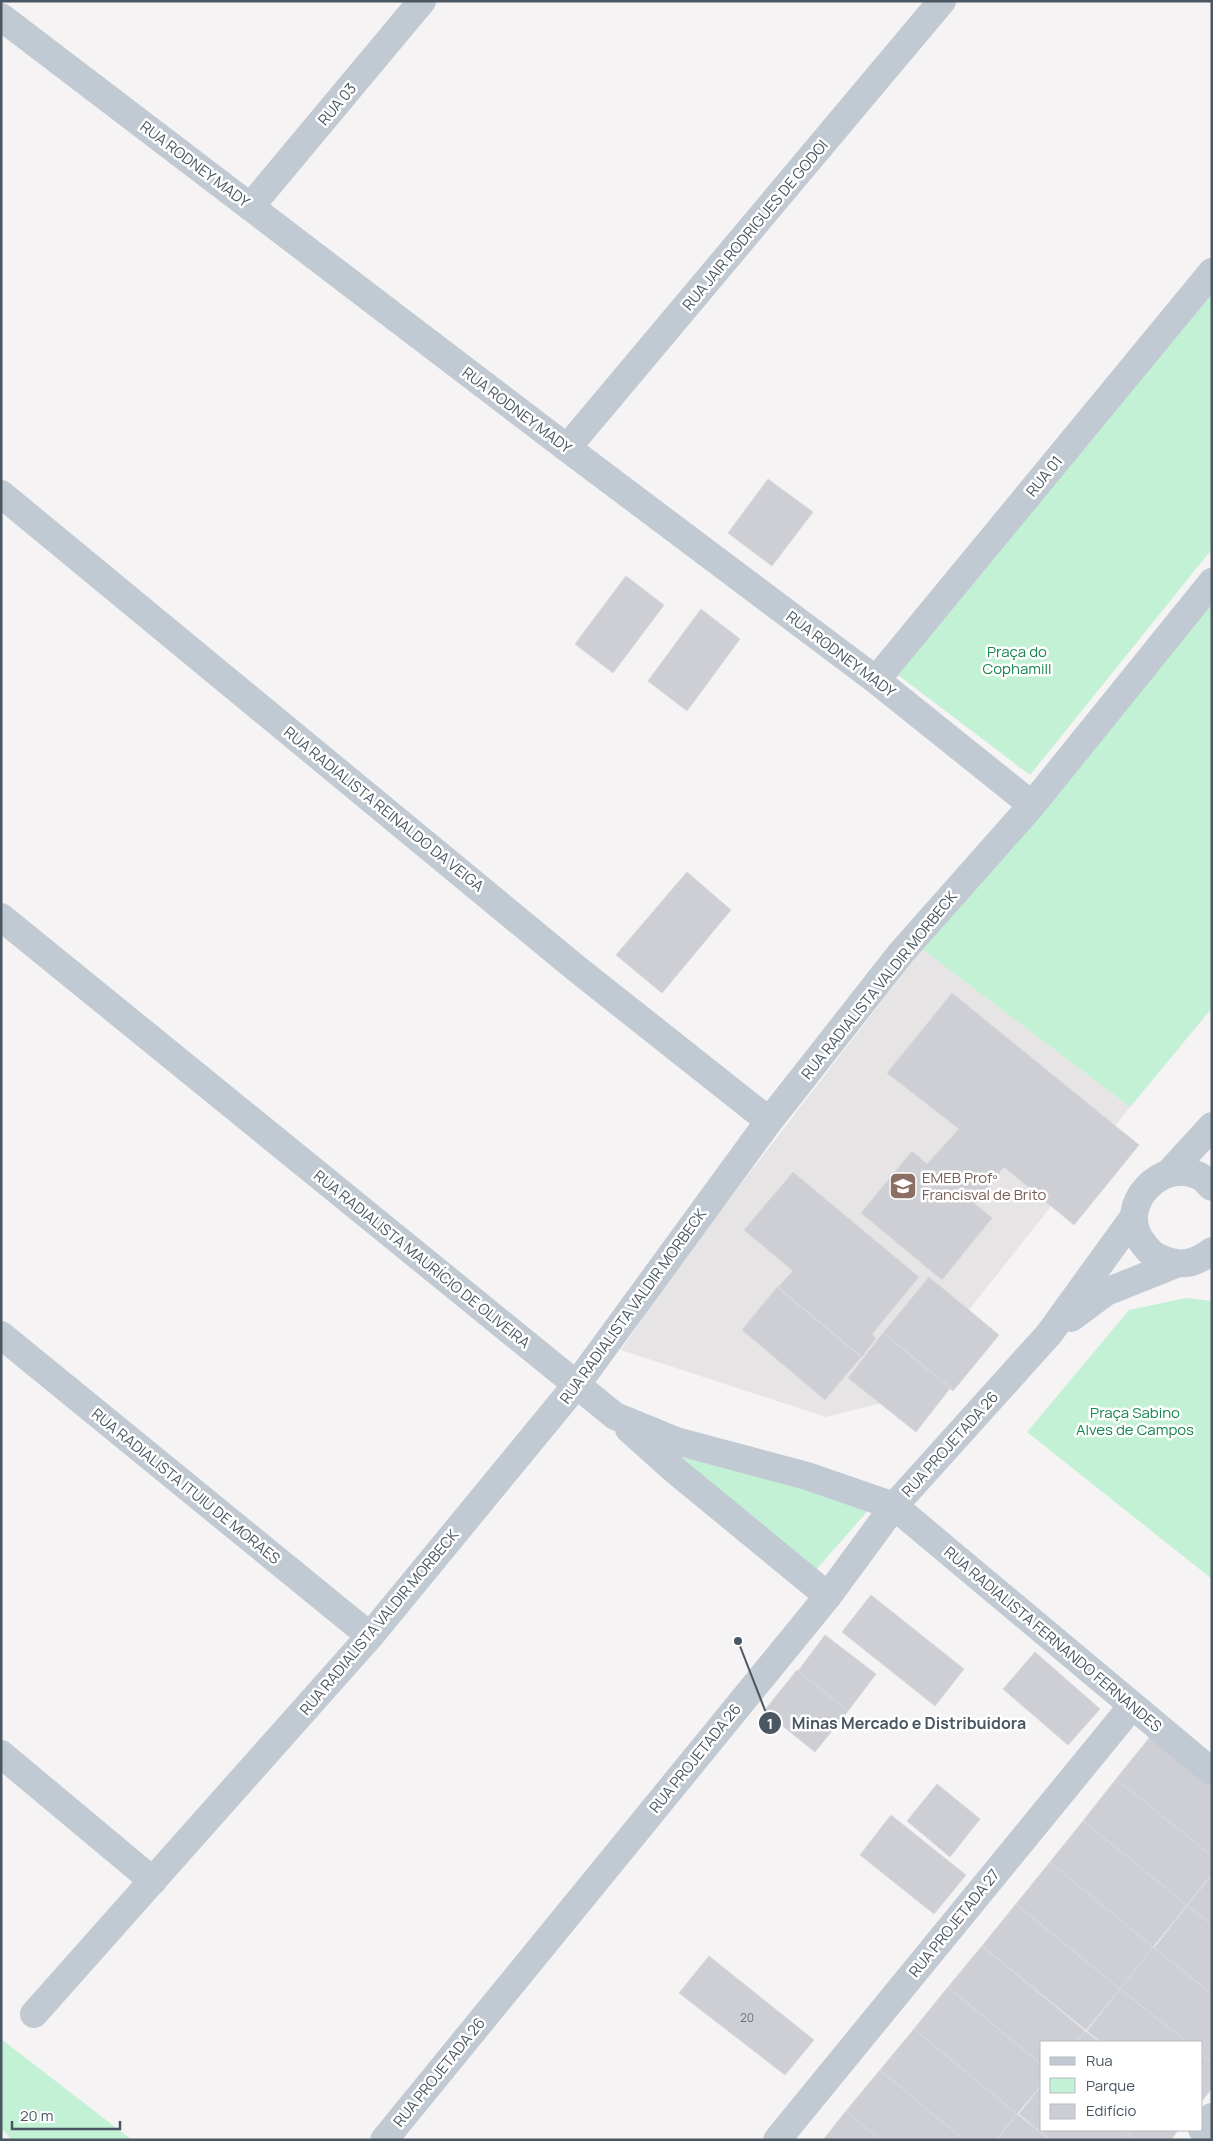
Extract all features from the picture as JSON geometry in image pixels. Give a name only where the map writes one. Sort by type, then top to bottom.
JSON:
[{"type":"street","name":"RUA 03","points":[[251,206],[422,1]]},
{"type":"street","name":"RUA JAIR RODRIGUES DE GODOI","points":[[567,448],[942,1]]},
{"type":"street","name":"RUA RODNEY MADY","points":[[1,17],[567,448],[876,680],[1032,805]]},
{"type":"street","name":"RUA 01","points":[[876,680],[1212,272]]},
{"type":"street","name":"RUA RADIALISTA REINALDO DA VEIGA","points":[[1,494],[577,969],[769,1121]]},
{"type":"street","name":"RUA RADIALISTA VALDIR MORBECK","points":[[34,2014],[370,1636],[577,1384],[769,1121],[901,953],[1032,805],[1212,582]]},
{"type":"street","name":"RUA RADIALISTA MAURÍCIO DE OLIVEIRA","points":[[1,917],[615,1416],[676,1441],[807,1476],[894,1506]]},
{"type":"street","name":"RUA PROJETADA 26","points":[[384,2140],[828,1596],[894,1506],[1049,1334],[1133,1218],[1136,1201],[1145,1187],[1169,1173],[1212,1126]]},
{"type":"street","points":[[1169,1173],[1186,1172],[1202,1177],[1212,1187]]},
{"type":"street","points":[[1133,1218],[1136,1234],[1152,1255],[1199,1261]]},
{"type":"street","name":"RUA PROJETADA 26","points":[[1049,1334],[1106,1292],[1199,1261]]},
{"type":"street","name":"RUA RADIALISTA ITUIU DE MORAES","points":[[1,1335],[370,1636]]},
{"type":"street","points":[[615,1416],[677,1472],[828,1596]]},
{"type":"street","name":"RUA RADIALISTA FERNANDO FERNANDES","points":[[894,1506],[1212,1772]]},
{"type":"street","name":"RUA PROJETADA 27","points":[[776,2140],[1132,1706]]},
{"type":"street","points":[[1,1754],[153,1881]]},
{"type":"street","points":[[1203,2129],[1212,2117]]},
{"type":"shaded area","name":"EMEB Profº Francisval de Brito","points":[[922,949],[1130,1107],[898,1399],[826,1417],[621,1350],[678,1266]]},
{"type":"green space","name":"Praça do Cophamill","points":[[1212,292],[1212,549],[1030,775],[898,675]]},
{"type":"green space","points":[[1212,591],[1212,1008],[1130,1107],[922,949]]},
{"type":"green space","name":"Praça Sabino Alves de Campos","points":[[1186,1298],[1212,1301],[1212,1579],[1027,1432],[1129,1310]]},
{"type":"green space","points":[[669,1454],[872,1506],[814,1572]]},
{"type":"green space","points":[[1,2039],[132,2140],[12,2140],[1,2128]]},
{"type":"building","points":[[768,479],[813,512],[772,566],[728,533]]},
{"type":"building","points":[[626,576],[664,605],[613,673],[575,644]]},
{"type":"building","points":[[701,609],[740,639],[687,711],[648,681]]},
{"type":"building","points":[[687,872],[731,910],[662,993],[616,955]]},
{"type":"building","points":[[952,993],[1139,1145],[1074,1225],[1004,1167],[975,1204],[992,1218],[942,1280],[861,1213],[912,1151],[927,1164],[959,1129],[887,1073]]},
{"type":"building","points":[[793,1172],[919,1277],[872,1334],[876,1338],[862,1357],[778,1287],[793,1271],[744,1230]]},
{"type":"building","points":[[929,1277],[999,1335],[953,1391],[883,1333]]},
{"type":"building","points":[[777,1287],[861,1357],[825,1400],[742,1330]]},
{"type":"building","points":[[883,1333],[951,1387],[916,1432],[848,1378]]},
{"type":"building","points":[[871,1595],[964,1669],[935,1706],[842,1632]]},
{"type":"building","points":[[825,1635],[876,1674],[848,1711],[798,1671]]},
{"type":"building","points":[[1035,1652],[1100,1709],[1068,1745],[1003,1689]]},
{"type":"building","points":[[797,1670],[848,1711],[815,1752],[764,1711]]},
{"type":"building","points":[[1150,1737],[1212,1788],[1212,1856],[1116,1779]]},
{"type":"building","points":[[1116,1779],[1212,1856],[1212,1874],[1187,1905],[1083,1821]]},
{"type":"building","points":[[937,1784],[980,1819],[950,1857],[907,1821]]},
{"type":"building","points":[[891,1815],[966,1875],[934,1914],[860,1855]]},
{"type":"building","points":[[1083,1821],[1187,1905],[1153,1947],[1050,1862]]},
{"type":"building","points":[[1050,1862],[1153,1947],[1120,1989],[1016,1904]]},
{"type":"building","points":[[1212,1875],[1212,1925],[1187,1906]]},
{"type":"building","points":[[1016,1904],[1120,1989],[1086,2030],[982,1946]]},
{"type":"building","points":[[1187,1906],[1212,1925],[1212,1994],[1154,1948]]},
{"type":"building","points":[[982,1946],[1085,2031],[1077,2041],[1040,2041],[1040,2063],[948,1987]]},
{"type":"building","points":[[1153,1947],[1212,1994],[1212,2062],[1203,2055],[1203,2041],[1186,2041],[1120,1989]]},
{"type":"building","points":[[709,1956],[814,2040],[785,2075],[679,1993]]},
{"type":"building","points":[[948,1987],[1040,2063],[1040,2086],[1017,2114],[914,2029]]},
{"type":"building","points":[[1120,1989],[1186,2041],[1100,2041],[1087,2031]]},
{"type":"building","points":[[914,2029],[1017,2114],[996,2140],[964,2140],[880,2070]]},
{"type":"building","points":[[1085,2031],[1098,2041],[1077,2041]]},
{"type":"building","points":[[1203,2055],[1212,2062],[1212,2088],[1203,2100]]},
{"type":"building","points":[[880,2070],[964,2140],[881,2140],[846,2111]]},
{"type":"building","points":[[1040,2088],[1040,2131],[1125,2131],[1137,2140],[1051,2140],[1019,2114]]},
{"type":"building","points":[[846,2111],[881,2140],[823,2140]]},
{"type":"building","points":[[1017,2114],[1050,2140],[997,2140]]},
{"type":"building","points":[[1125,2131],[1177,2131],[1171,2140],[1137,2140]]},
{"type":"place","name":"EMEB Profº Francisval de Brito","points":[[903,1186]]},
{"type":"place","name":"Minas Mercado e Distribuidora","points":[[738,1641]]}]
